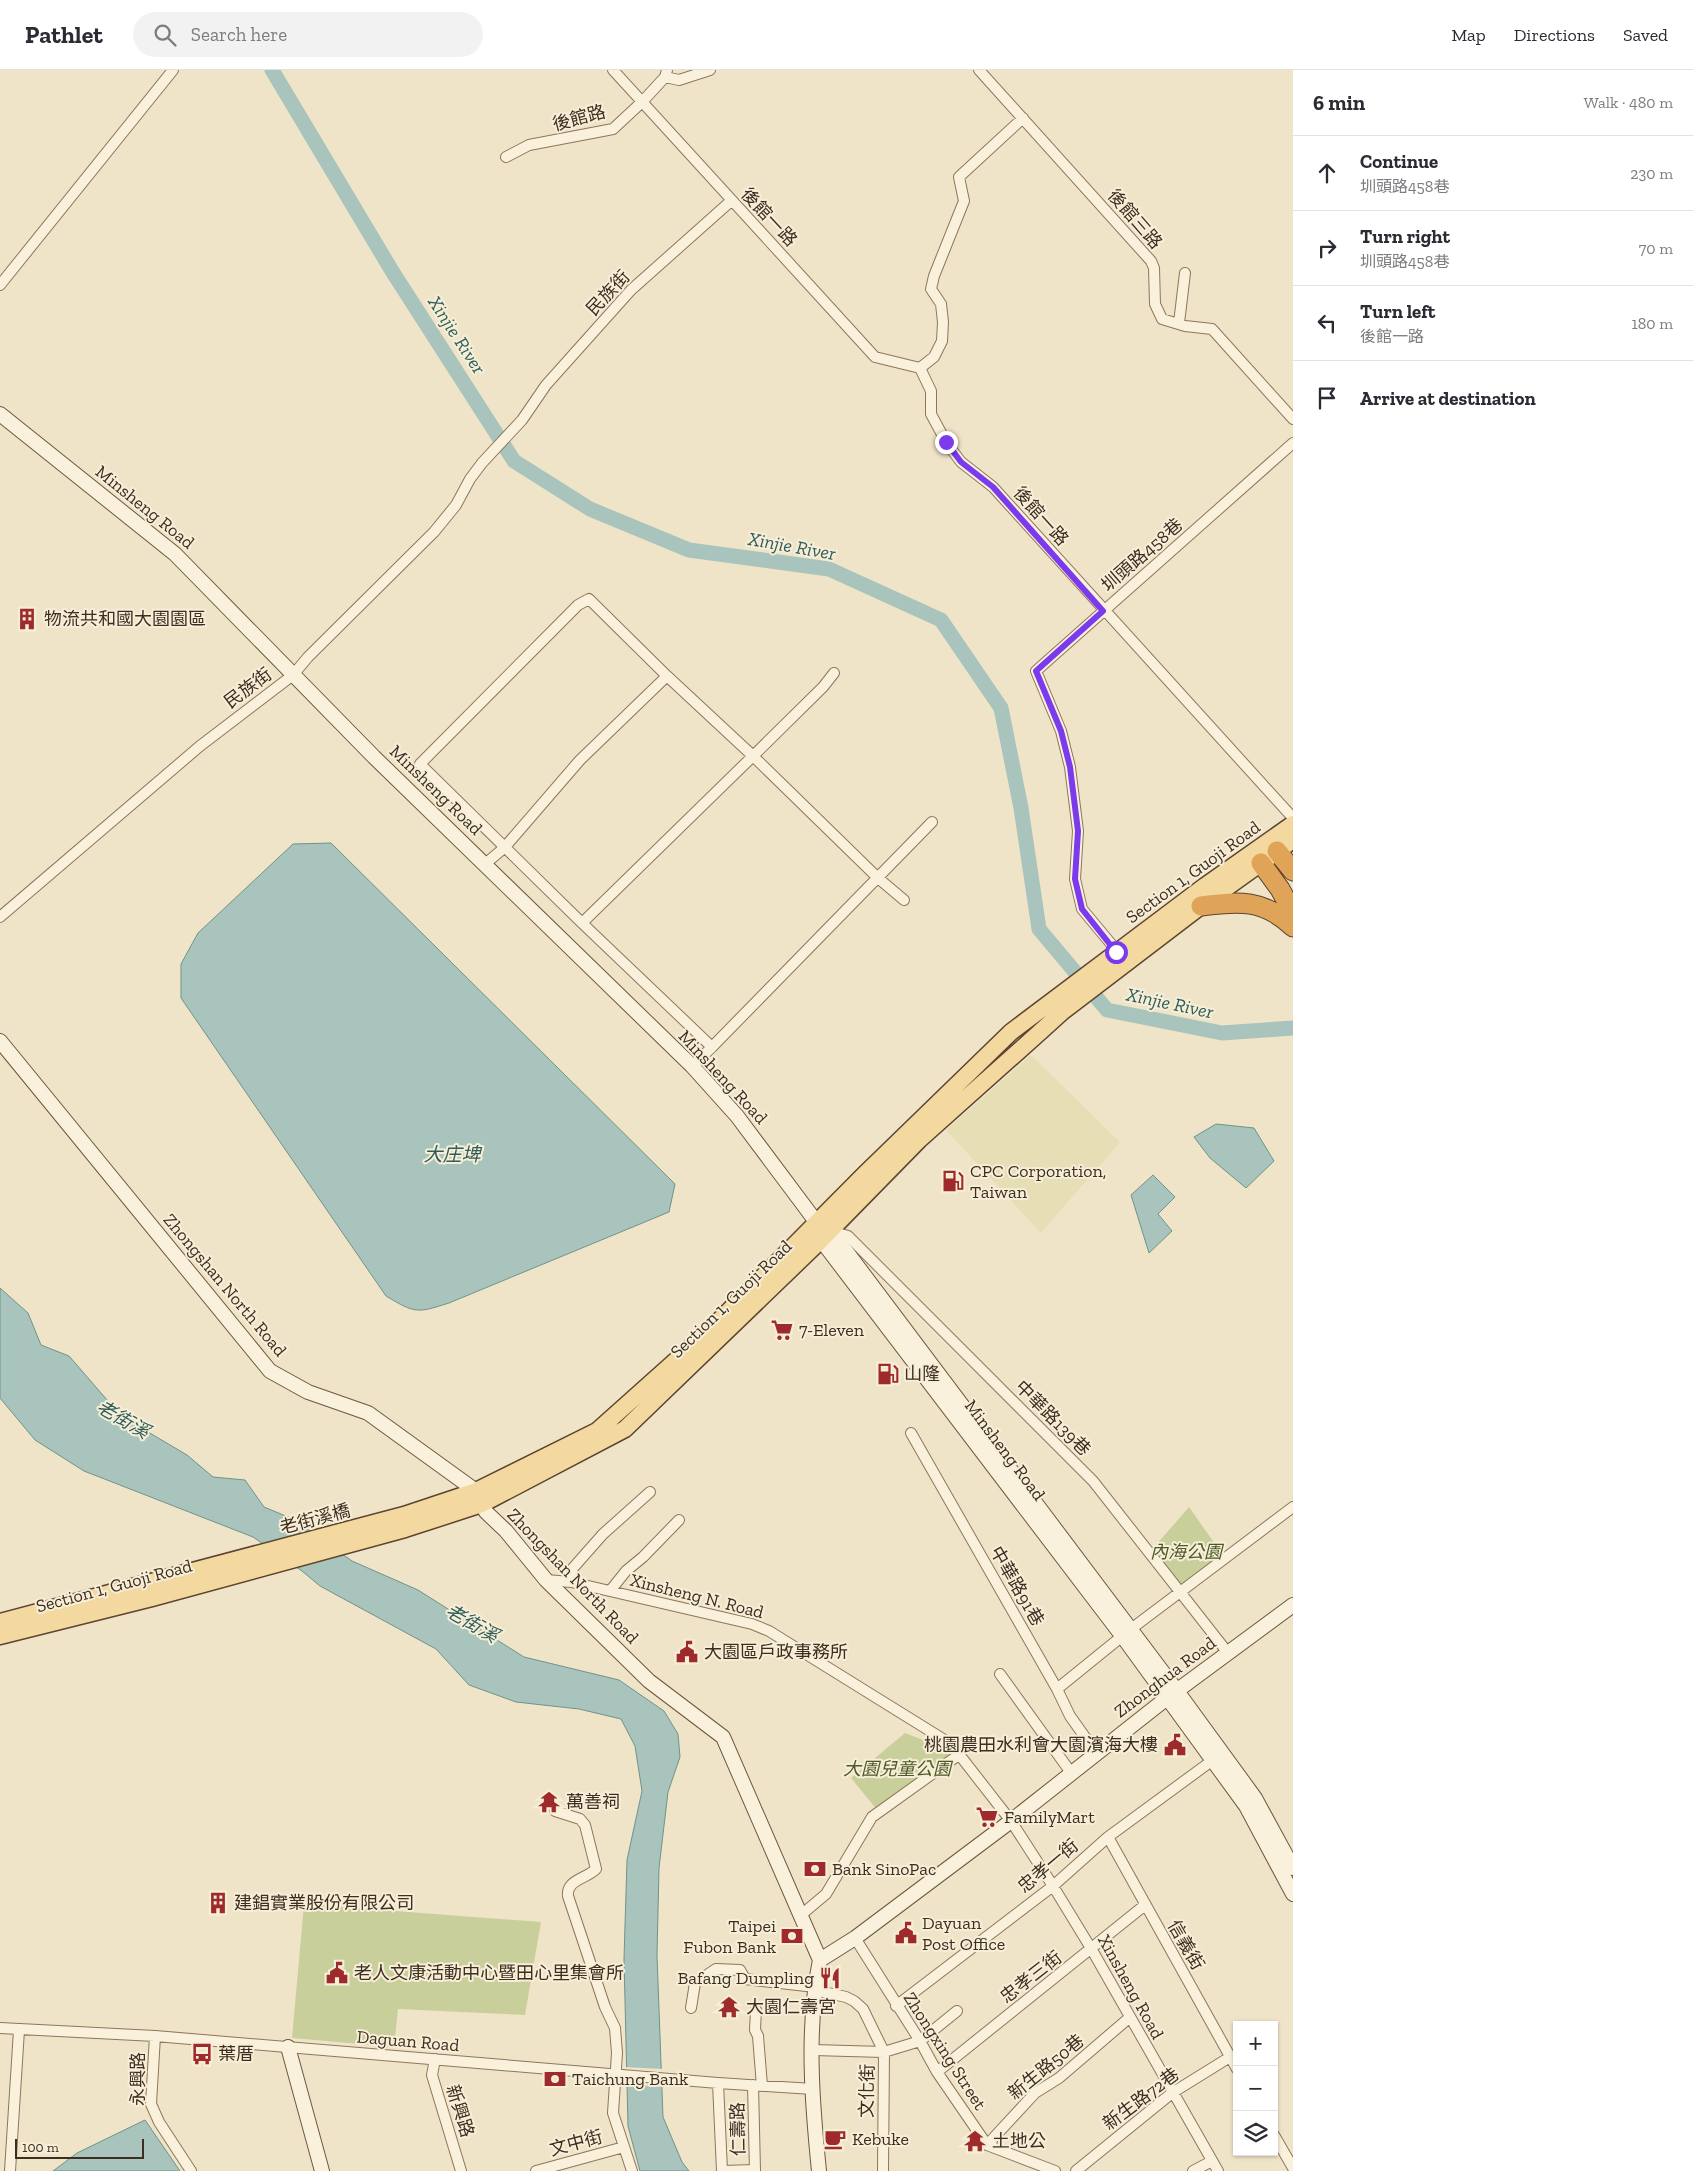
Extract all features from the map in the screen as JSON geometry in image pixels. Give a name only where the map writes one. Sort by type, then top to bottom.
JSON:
[{"type":"highway","points":[[1266,854],[1293,872]]},
{"type":"highway","points":[[1266,854],[1293,913]]},
{"type":"highway","points":[[1201,906],[1225,903],[1246,903],[1261,906],[1277,913],[1293,927]]},
{"type":"main road","name":"Section 1, Guoji Road","points":[[405,1522],[479,1497],[625,1429],[823,1231],[1011,1032],[1032,1016],[1201,906],[1266,854],[1293,824]]},
{"type":"main road","name":"Section 1, Guoji Road","points":[[823,1231],[920,1140],[1123,957],[1266,854],[1293,840]]},
{"type":"main road","name":"老街溪橋","points":[[237,1567],[405,1522]]},
{"type":"main road","name":"Section 1, Guoji Road","points":[[0,1622],[237,1567]]},
{"type":"main road","name":"Section 1, Guoji Road","points":[[0,1636],[152,1598],[237,1567]]},
{"type":"street","points":[[0,284],[173,70]]},
{"type":"street","name":"後館一路","points":[[613,70],[875,357],[920,368],[931,391],[931,414],[946,442],[961,462],[993,487],[1103,611],[1293,818]]},
{"type":"street","points":[[666,74],[679,80],[710,70]]},
{"type":"street","name":"後館三路","points":[[980,70],[1151,261],[1154,268],[1155,304],[1162,319],[1185,326],[1212,329],[1293,419]]},
{"type":"street","name":"後館路","points":[[506,157],[529,146],[613,129],[642,102],[666,74]]},
{"type":"street","points":[[920,368],[934,357],[942,341],[943,322],[941,304],[931,290],[934,276],[964,201],[959,177],[1023,118]]},
{"type":"street","name":"民族街","points":[[0,917],[200,746],[292,675],[434,532],[456,505],[470,480],[522,420],[546,386],[631,290],[731,201]]},
{"type":"street","points":[[1179,323],[1185,273]]},
{"type":"street","name":"Minsheng Road","points":[[0,414],[175,554],[374,757],[661,1038],[692,1066],[738,1116],[1218,1757]]},
{"type":"street","name":"圳頭路458巷","points":[[1123,957],[1082,909],[1075,879],[1078,831],[1070,767],[1061,731],[1036,671],[1293,443]]},
{"type":"street","points":[[712,1048],[504,848],[420,764],[578,605],[589,599],[878,878],[904,900]]},
{"type":"street","points":[[582,923],[823,687],[834,674]]},
{"type":"street","points":[[485,864],[504,848],[580,760],[667,676]]},
{"type":"street","points":[[692,1066],[712,1048],[932,822]]},
{"type":"street","name":"Zhongshan North Road","points":[[0,1041],[270,1371],[308,1392],[368,1413],[479,1497],[486,1512],[506,1531],[546,1580],[649,1681],[722,1736],[820,1960]]},
{"type":"street","name":"中華路139巷","points":[[823,1231],[848,1236],[1093,1481],[1179,1593],[1228,1653]]},
{"type":"street","name":"中華路91巷","points":[[911,1433],[1057,1689],[1070,1716],[1096,1754]]},
{"type":"street","points":[[570,1582],[573,1568],[604,1534],[650,1492]]},
{"type":"street","points":[[1057,1689],[1127,1633],[1293,1507]]},
{"type":"street","points":[[610,1591],[626,1571],[643,1557],[679,1520]]},
{"type":"street","name":"Xinsheng N. Road","points":[[546,1580],[570,1582],[729,1618],[769,1631],[951,1744],[1011,1821]]},
{"type":"street","name":"Zhonghua Road","points":[[820,1960],[855,1938],[1011,1821],[1172,1694],[1293,1605]]},
{"type":"street","points":[[1000,1674],[1072,1774]]},
{"type":"street","points":[[801,1915],[826,1894],[872,1817],[960,1754]]},
{"type":"street","points":[[1218,1757],[1255,1798],[1293,1868]]},
{"type":"street","points":[[1218,1757],[1293,1894]]},
{"type":"street","name":"忠孝一街","points":[[896,2006],[1053,1886],[1108,1837],[1218,1757]]},
{"type":"street","name":"文中街","points":[[555,1811],[580,1819],[585,1825],[596,1869],[590,1875],[571,1884],[567,1890],[604,2007],[615,2028],[617,2075],[612,2112],[632,2171]]},
{"type":"street","name":"Xinsheng Road","points":[[1011,1821],[1092,1950],[1129,2018],[1218,2171]]},
{"type":"street","name":"信義街","points":[[1108,1837],[1235,2066]]},
{"type":"street","name":"忠孝三街","points":[[937,2072],[1092,1950],[1145,1905]]},
{"type":"street","name":"Zhongxing Street","points":[[855,1938],[896,2006],[920,2041],[937,2072],[987,2145]]},
{"type":"street","points":[[818,2171],[813,2089],[813,2050],[814,1988],[820,1960]]},
{"type":"street","name":"文化街","points":[[691,2008],[695,1983],[716,1969],[740,1970],[745,1979],[814,1988],[854,2001],[863,2009],[884,2052],[883,2171]]},
{"type":"street","name":"仁壽路","points":[[755,2170],[758,2036],[755,2030],[756,2010]]},
{"type":"street","points":[[813,2050],[884,2052],[920,2041],[957,2011]]},
{"type":"street","name":"新生路50巷","points":[[987,2145],[1035,2093],[1059,2078],[1129,2018]]},
{"type":"street","name":"Daguan Road","points":[[0,2028],[155,2036],[617,2075],[813,2089]]},
{"type":"street","points":[[10,2171],[19,2030]]},
{"type":"street","name":"永興路","points":[[155,2036],[151,2104],[158,2122],[191,2171]]},
{"type":"street","points":[[288,2047],[322,2171]]},
{"type":"street","name":"新生路72巷","points":[[1076,2171],[1172,2093],[1230,2057]]},
{"type":"street","name":"新興路","points":[[435,2059],[432,2075],[461,2171]]},
{"type":"street","points":[[718,2083],[723,2171],[755,2170]]},
{"type":"street","points":[[1278,2142],[1293,2168]]},
{"type":"street","points":[[987,2145],[1055,2171]]},
{"type":"street","name":"文中街","points":[[536,2171],[624,2147]]},
{"type":"street","points":[[1193,2171],[1212,2160]]},
{"type":"shaded area","points":[[1031,1055],[1120,1142],[1041,1233],[946,1130]]},
{"type":"green space","name":"內海公園","points":[[1189,1507],[1225,1558],[1179,1593],[1149,1553]]},
{"type":"green space","name":"大園兒童公園","points":[[905,1733],[944,1748],[949,1757],[878,1811],[851,1778]]},
{"type":"green space","points":[[304,1904],[541,1922],[525,2015],[398,2009],[394,2047],[292,2038]]},
{"type":"water","name":"大庄埤","points":[[331,843],[675,1184],[669,1212],[449,1303],[417,1310],[404,1306],[386,1296],[181,998],[181,964],[198,933],[293,844]]},
{"type":"water","points":[[1216,1124],[1254,1128],[1274,1161],[1246,1188],[1210,1158],[1194,1137]]},
{"type":"water","points":[[1153,1175],[1175,1197],[1158,1214],[1172,1231],[1149,1253],[1131,1195]]},
{"type":"water","name":"老街溪","points":[[0,1288],[28,1313],[41,1345],[69,1356],[121,1416],[187,1455],[213,1477],[245,1480],[264,1507],[293,1519],[352,1561],[418,1590],[524,1657],[619,1680],[664,1711],[678,1734],[680,1757],[668,1792],[659,1868],[657,1955],[663,2117],[682,2162],[689,2171],[640,2171],[628,2126],[624,1959],[627,1860],[642,1791],[635,1746],[621,1719],[579,1709],[516,1702],[469,1685],[436,1649],[320,1586],[253,1537],[84,1471],[35,1440],[0,1398]]},
{"type":"water","points":[[145,2120],[180,2171],[53,2171],[77,2153]]},
{"type":"pier","points":[[624,2067],[663,2069],[664,2087],[625,2084]]},
{"type":"waterway","name":"Xinjie River","points":[[272,70],[392,271],[514,461],[590,509],[689,550],[829,569],[941,620],[1001,708],[1021,808],[1039,929],[1107,1010],[1222,1033],[1293,1028]]},
{"type":"place","name":"物流共和國大園園區","points":[[27,619]]},
{"type":"place","name":"CPC Corporation, Taiwan","points":[[953,1181]]},
{"type":"place","name":"7-Eleven","points":[[782,1330]]},
{"type":"place","name":"山隆","points":[[888,1374]]},
{"type":"place","name":"大園區戶政事務所","points":[[687,1652]]},
{"type":"place","name":"桃園農田水利會大園濱海大樓","points":[[1175,1745]]},
{"type":"place","name":"萬善祠","points":[[549,1802]]},
{"type":"place","name":"FamilyMart","points":[[987,1817]]},
{"type":"place","name":"Bank SinoPac","points":[[815,1869]]},
{"type":"place","name":"建錩實業股份有限公司","points":[[218,1903]]},
{"type":"place","name":"Dayuan Post Office","points":[[906,1933]]},
{"type":"place","name":"Taipei Fubon Bank","points":[[792,1936]]},
{"type":"place","name":"老人文康活動中心暨田心里集會所","points":[[337,1973]]},
{"type":"place","name":"Bafang Dumpling","points":[[830,1978]]},
{"type":"place","name":"大園仁壽宮","points":[[729,2007]]},
{"type":"place","name":"葉厝","points":[[202,2054]]},
{"type":"place","name":"Taichung Bank","points":[[555,2079]]},
{"type":"place","name":"Kebuke","points":[[835,2139]]},
{"type":"place","name":"土地公","points":[[975,2141]]},
{"type":"route","points":[[946,442],[961,462],[993,487],[1103,611],[1036,671],[1061,731],[1070,767],[1078,831],[1075,879],[1082,909],[1116,952]]}]
